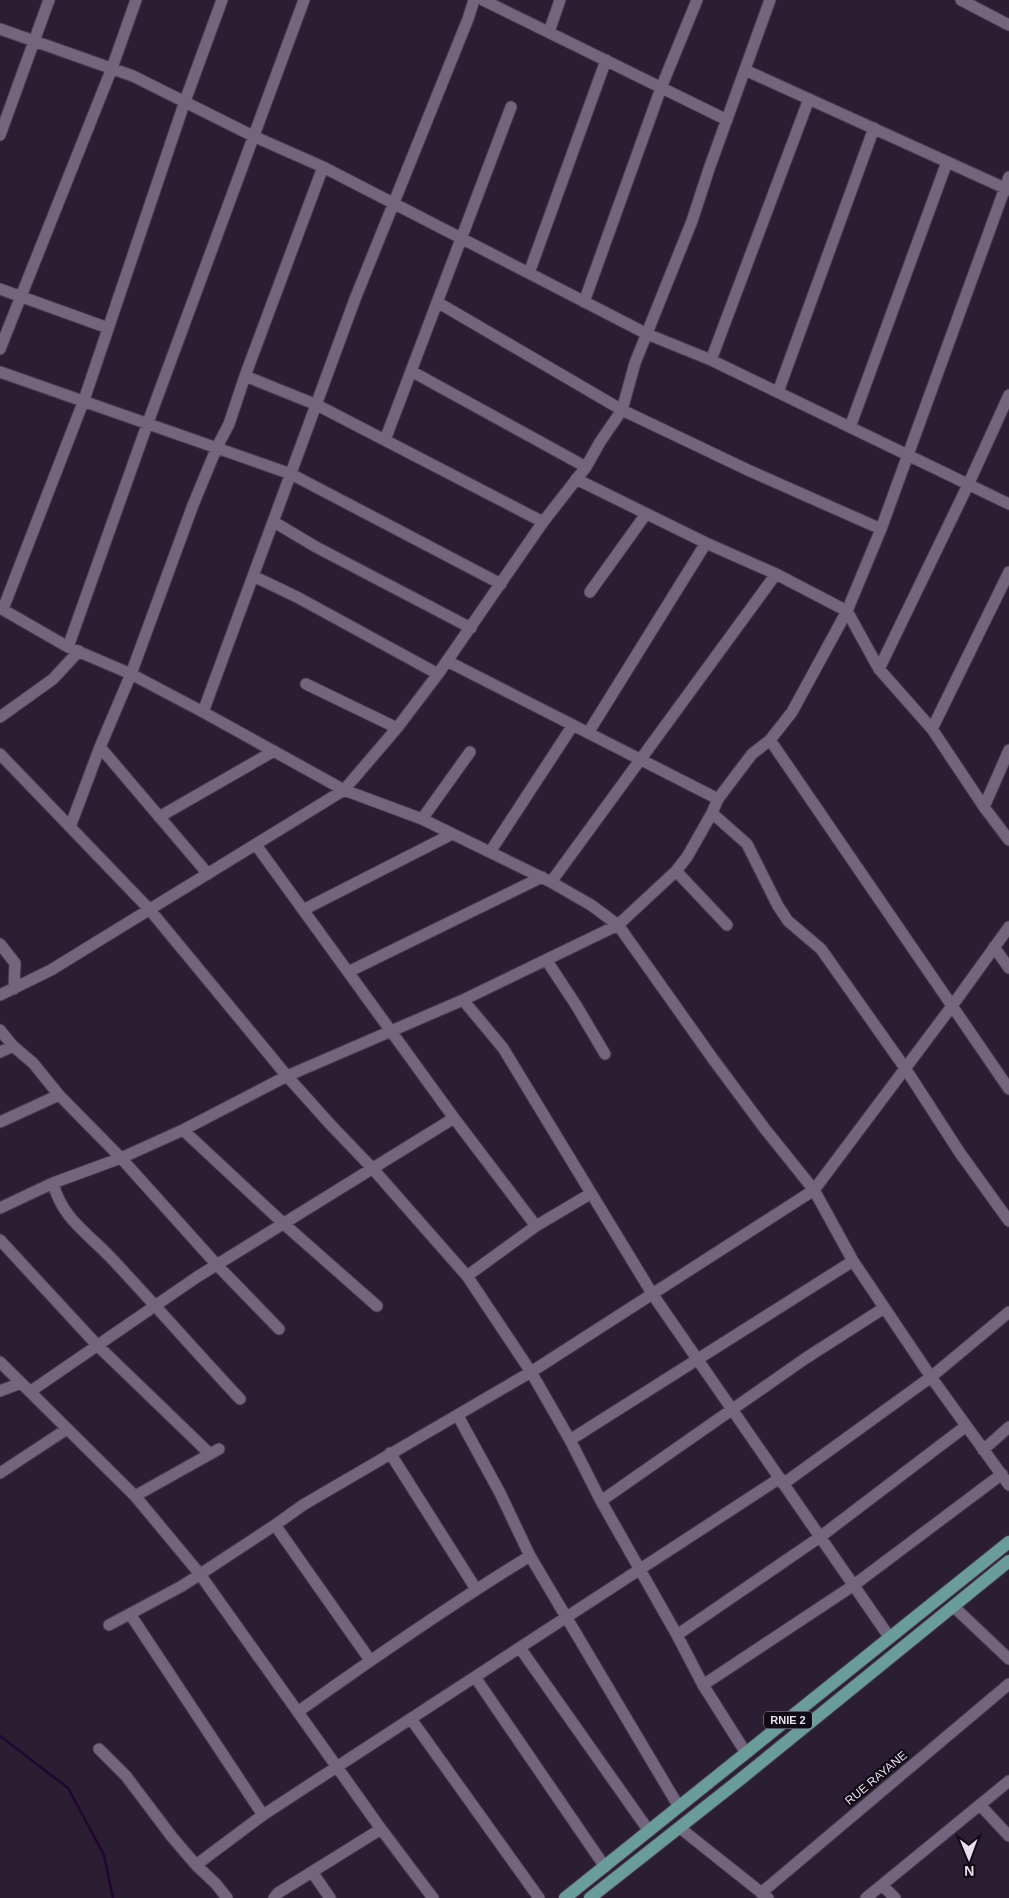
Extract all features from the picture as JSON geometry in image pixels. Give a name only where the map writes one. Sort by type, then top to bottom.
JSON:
[{"type":"main road","name":"RNIE 2","points":[[566,1898],[1009,1542]]},
{"type":"main road","name":"RNIE 2","points":[[590,1898],[680,1828],[1009,1561]]},
{"type":"street","points":[[0,135],[49,0]]},
{"type":"street","points":[[0,349],[112,68],[136,0]]},
{"type":"street","points":[[0,623],[84,400],[185,101],[222,0]]},
{"type":"street","points":[[0,717],[53,679],[73,649],[147,424],[304,0]]},
{"type":"street","points":[[203,712],[356,299],[474,0]]},
{"type":"street","points":[[483,0],[727,120]]},
{"type":"street","points":[[549,32],[560,0]]},
{"type":"street","points":[[584,302],[661,88],[697,0]]},
{"type":"street","points":[[0,995],[50,970],[344,790],[397,728],[471,628],[543,522],[586,467],[600,442],[622,410],[636,362],[692,221],[770,0]]},
{"type":"street","points":[[960,0],[1009,25]]},
{"type":"street","points":[[0,28],[112,68],[185,101],[253,136],[323,167],[647,334],[711,360],[1009,504]]},
{"type":"street","points":[[529,273],[606,60]]},
{"type":"street","points":[[0,1208],[53,1183],[121,1158],[183,1130],[288,1076],[463,1000],[618,925],[676,871],[687,857],[718,799],[752,754],[770,740],[792,712],[847,611],[881,528],[1008,185],[947,162],[745,70]]},
{"type":"street","points":[[711,360],[809,99]]},
{"type":"street","points":[[385,440],[511,107]]},
{"type":"street","points":[[778,392],[874,128]]},
{"type":"street","points":[[850,427],[947,162]]},
{"type":"street","points":[[70,827],[130,674],[193,504],[217,447],[229,424],[323,167]]},
{"type":"street","points":[[0,290],[108,328]]},
{"type":"street","points":[[437,302],[622,410],[750,471],[881,528]]},
{"type":"street","points":[[411,371],[586,467]]},
{"type":"street","points":[[0,372],[291,474],[501,584]]},
{"type":"street","points":[[245,376],[318,405],[543,522]]},
{"type":"street","points":[[880,669],[1009,395]]},
{"type":"street","points":[[576,479],[706,543],[776,574],[847,611],[880,669],[932,729],[984,807],[1009,840]]},
{"type":"street","points":[[590,592],[646,514]]},
{"type":"street","points":[[274,522],[324,551],[471,628]]},
{"type":"street","points":[[588,732],[706,543]]},
{"type":"street","points":[[932,729],[1009,572]]},
{"type":"street","points":[[348,972],[547,879],[640,759],[776,574]]},
{"type":"street","points":[[253,576],[297,597],[438,674]]},
{"type":"street","points":[[4,610],[73,649],[130,674],[203,712],[344,790],[422,819],[547,879],[591,905],[618,925],[713,1059],[765,1129],[814,1190],[852,1261],[931,1378],[1009,1485]]},
{"type":"street","points":[[447,661],[718,799]]},
{"type":"street","points":[[306,684],[397,728]]},
{"type":"street","points":[[490,852],[573,725]]},
{"type":"street","points":[[770,740],[1009,1089]]},
{"type":"street","points":[[100,747],[208,874]]},
{"type":"street","points":[[984,807],[1009,750]]},
{"type":"street","points":[[159,817],[274,751]]},
{"type":"street","points":[[422,819],[470,752]]},
{"type":"street","points":[[0,754],[150,910],[328,1123],[373,1169],[467,1276],[531,1372],[703,1685],[746,1753]]},
{"type":"street","points":[[712,813],[747,844],[778,906],[788,921],[821,949],[905,1068],[960,1153],[1009,1221]]},
{"type":"street","points":[[303,910],[452,834]]},
{"type":"street","points":[[256,845],[454,1118],[536,1226]]},
{"type":"street","points":[[676,871],[727,925]]},
{"type":"street","points":[[109,1625],[182,1586],[303,1505],[531,1372],[814,1190],[952,1006],[1009,926]]},
{"type":"street","points":[[0,944],[15,963],[14,989]]},
{"type":"street","points":[[994,947],[1009,968]]},
{"type":"street","points":[[547,961],[605,1054]]},
{"type":"street","points":[[463,1000],[503,1048],[653,1295],[890,1638]]},
{"type":"street","points":[[0,1030],[13,1046],[34,1063],[59,1096],[121,1158],[217,1265],[279,1329]]},
{"type":"street","points":[[0,1052],[13,1046]]},
{"type":"street","points":[[0,1122],[59,1096]]},
{"type":"street","points":[[30,1391],[217,1265],[454,1118]]},
{"type":"street","points":[[183,1130],[376,1306]]},
{"type":"street","points":[[53,1183],[60,1204],[75,1224],[112,1259],[240,1399]]},
{"type":"street","points":[[467,1276],[536,1226],[590,1194]]},
{"type":"street","points":[[0,1240],[97,1345],[215,1451],[135,1496]]},
{"type":"street","points":[[570,1440],[852,1261]]},
{"type":"street","points":[[601,1501],[806,1358],[884,1308]]},
{"type":"street","points":[[196,1865],[263,1815],[640,1569],[782,1481],[931,1378],[1009,1312]]},
{"type":"street","points":[[0,1362],[135,1496],[200,1573],[381,1829],[433,1898]]},
{"type":"street","points":[[0,1391],[21,1383]]},
{"type":"street","points":[[458,1416],[500,1493],[530,1556],[679,1807]]},
{"type":"street","points":[[677,1635],[820,1537],[966,1426]]},
{"type":"street","points":[[983,1450],[1009,1427]]},
{"type":"street","points":[[0,1473],[67,1429]]},
{"type":"street","points":[[390,1453],[476,1589]]},
{"type":"street","points":[[703,1685],[854,1585],[1002,1474]]},
{"type":"street","points":[[275,1525],[370,1660]]},
{"type":"street","points":[[299,1711],[370,1660],[476,1589],[530,1556]]},
{"type":"street","points":[[954,1607],[1009,1659]]},
{"type":"street","points":[[130,1614],[263,1815]]},
{"type":"street","points":[[520,1648],[649,1831]]},
{"type":"street","points":[[475,1677],[605,1867]]},
{"type":"street","name":"RUE RAYANE","points":[[764,1895],[1009,1684]]},
{"type":"street","points":[[411,1719],[539,1898]]},
{"type":"street","points":[[99,1749],[126,1776],[161,1823],[227,1898]]},
{"type":"street","points":[[866,1898],[1009,1781]]},
{"type":"street","points":[[980,1805],[1009,1836]]},
{"type":"street","points":[[680,1828],[764,1895]]},
{"type":"street","points":[[274,1898],[278,1893],[381,1829]]},
{"type":"street","points":[[312,1872],[330,1898]]},
{"type":"street","points":[[883,1886],[895,1898]]},
{"type":"waterway","points":[[0,1736],[68,1788],[104,1855],[113,1898]]}]
